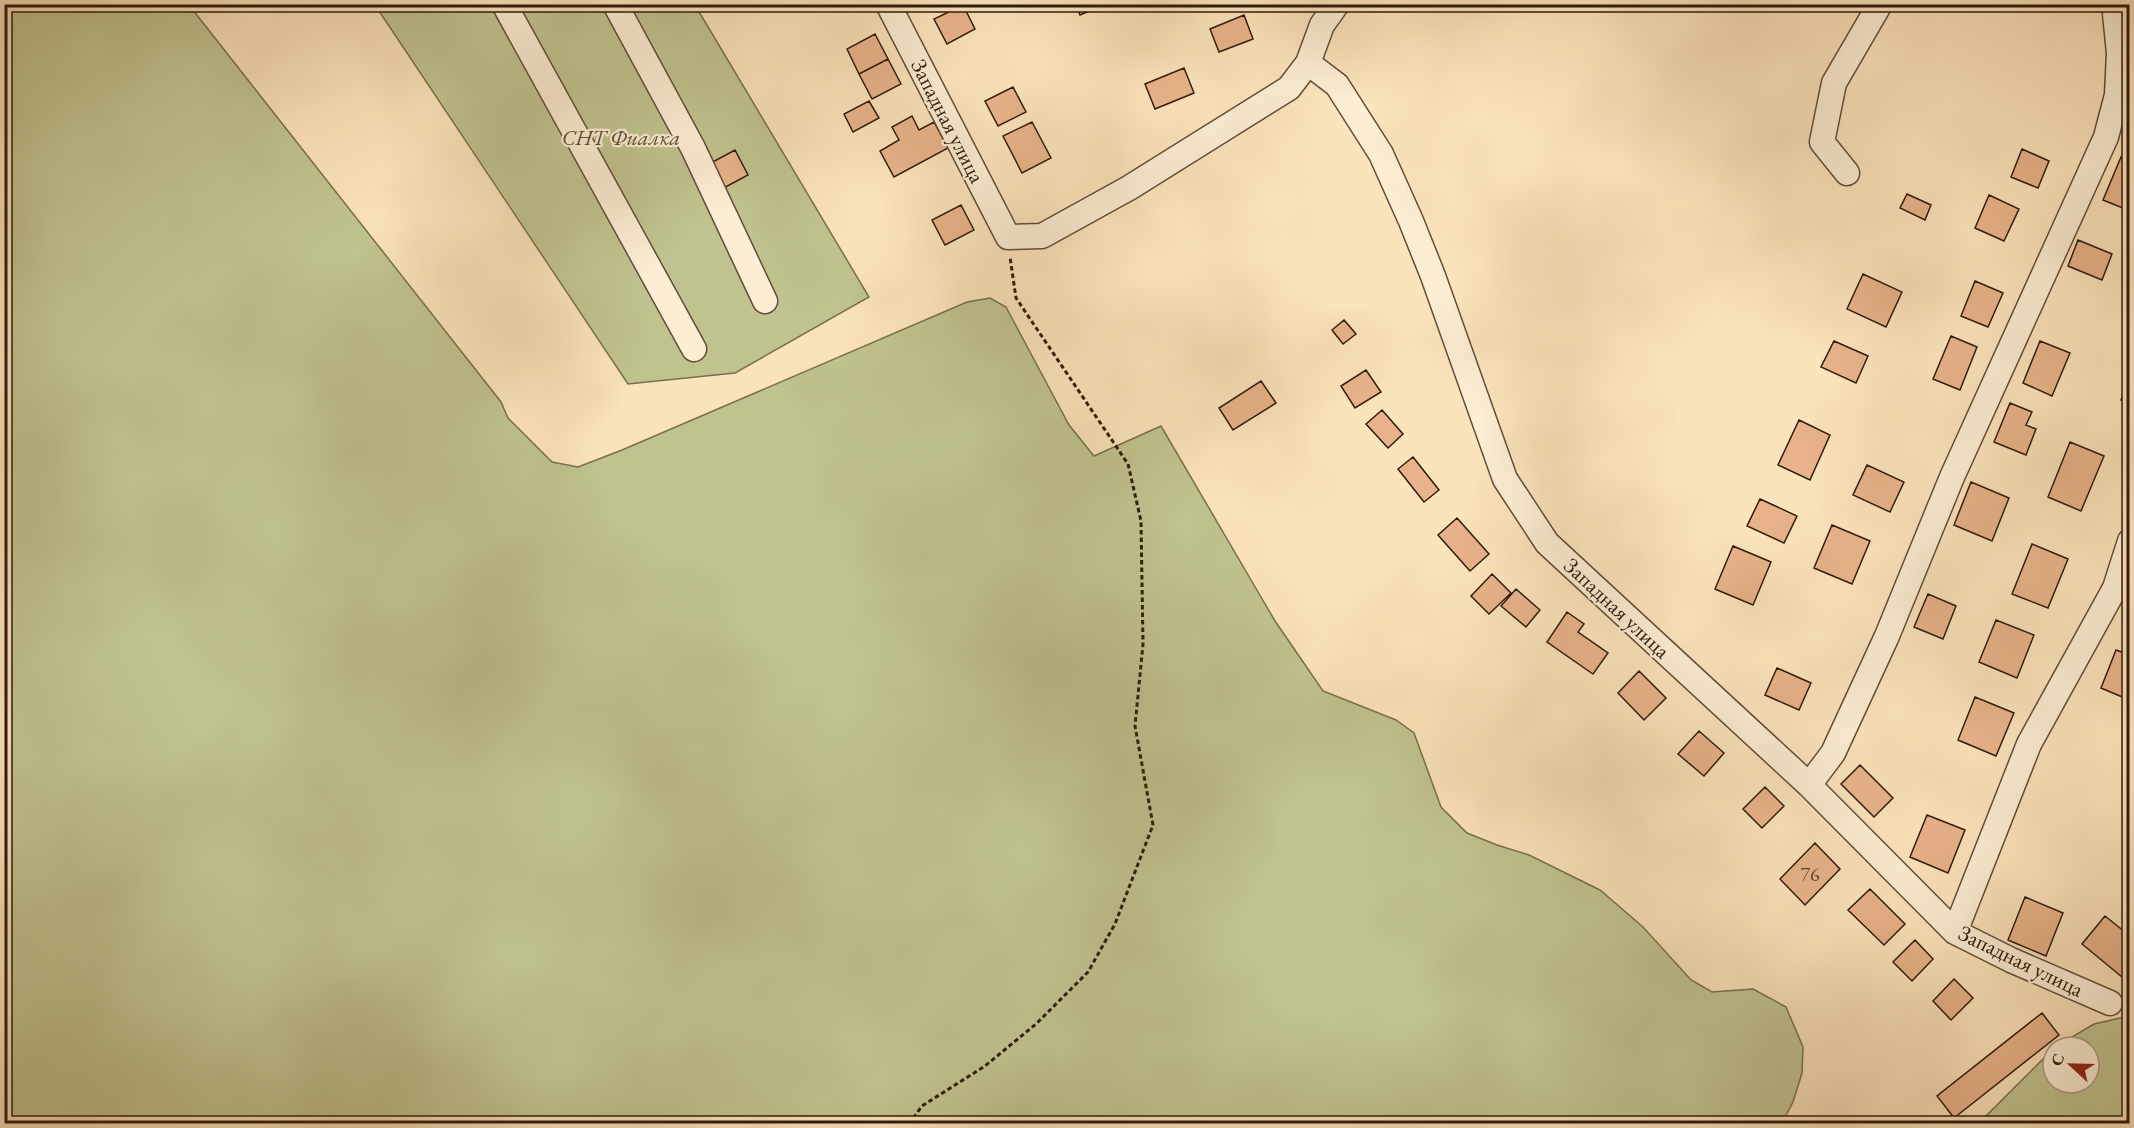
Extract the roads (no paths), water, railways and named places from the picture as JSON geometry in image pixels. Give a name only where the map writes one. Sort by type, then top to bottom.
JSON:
[{"type":"street","points":[[504,4],[694,349]]},
{"type":"street","points":[[615,4],[693,148],[765,301]]},
{"type":"street","name":"Западная улица","points":[[888,4],[1008,237],[1042,236],[1128,188],[1289,88]]},
{"type":"street","points":[[1289,88],[1308,63],[1322,25],[1337,4]]},
{"type":"street","points":[[1847,172],[1822,142],[1834,83],[1880,4]]},
{"type":"street","points":[[1809,785],[1833,753],[1882,647],[1952,477],[2106,137],[2117,95],[2119,53],[2114,4]]},
{"type":"street","points":[[1289,88],[1305,83],[1330,80],[1319,33]]},
{"type":"street","name":"Западная улица","points":[[1308,63],[1337,85],[1381,154],[1424,254],[1505,479],[1547,543],[1809,785],[1955,932],[2011,960],[2110,1003]]},
{"type":"street","points":[[1955,932],[2029,744],[2115,588],[2130,541]]},
{"type":"park label","name":"СНТ Фиалка","points":[[621,137]]}]
